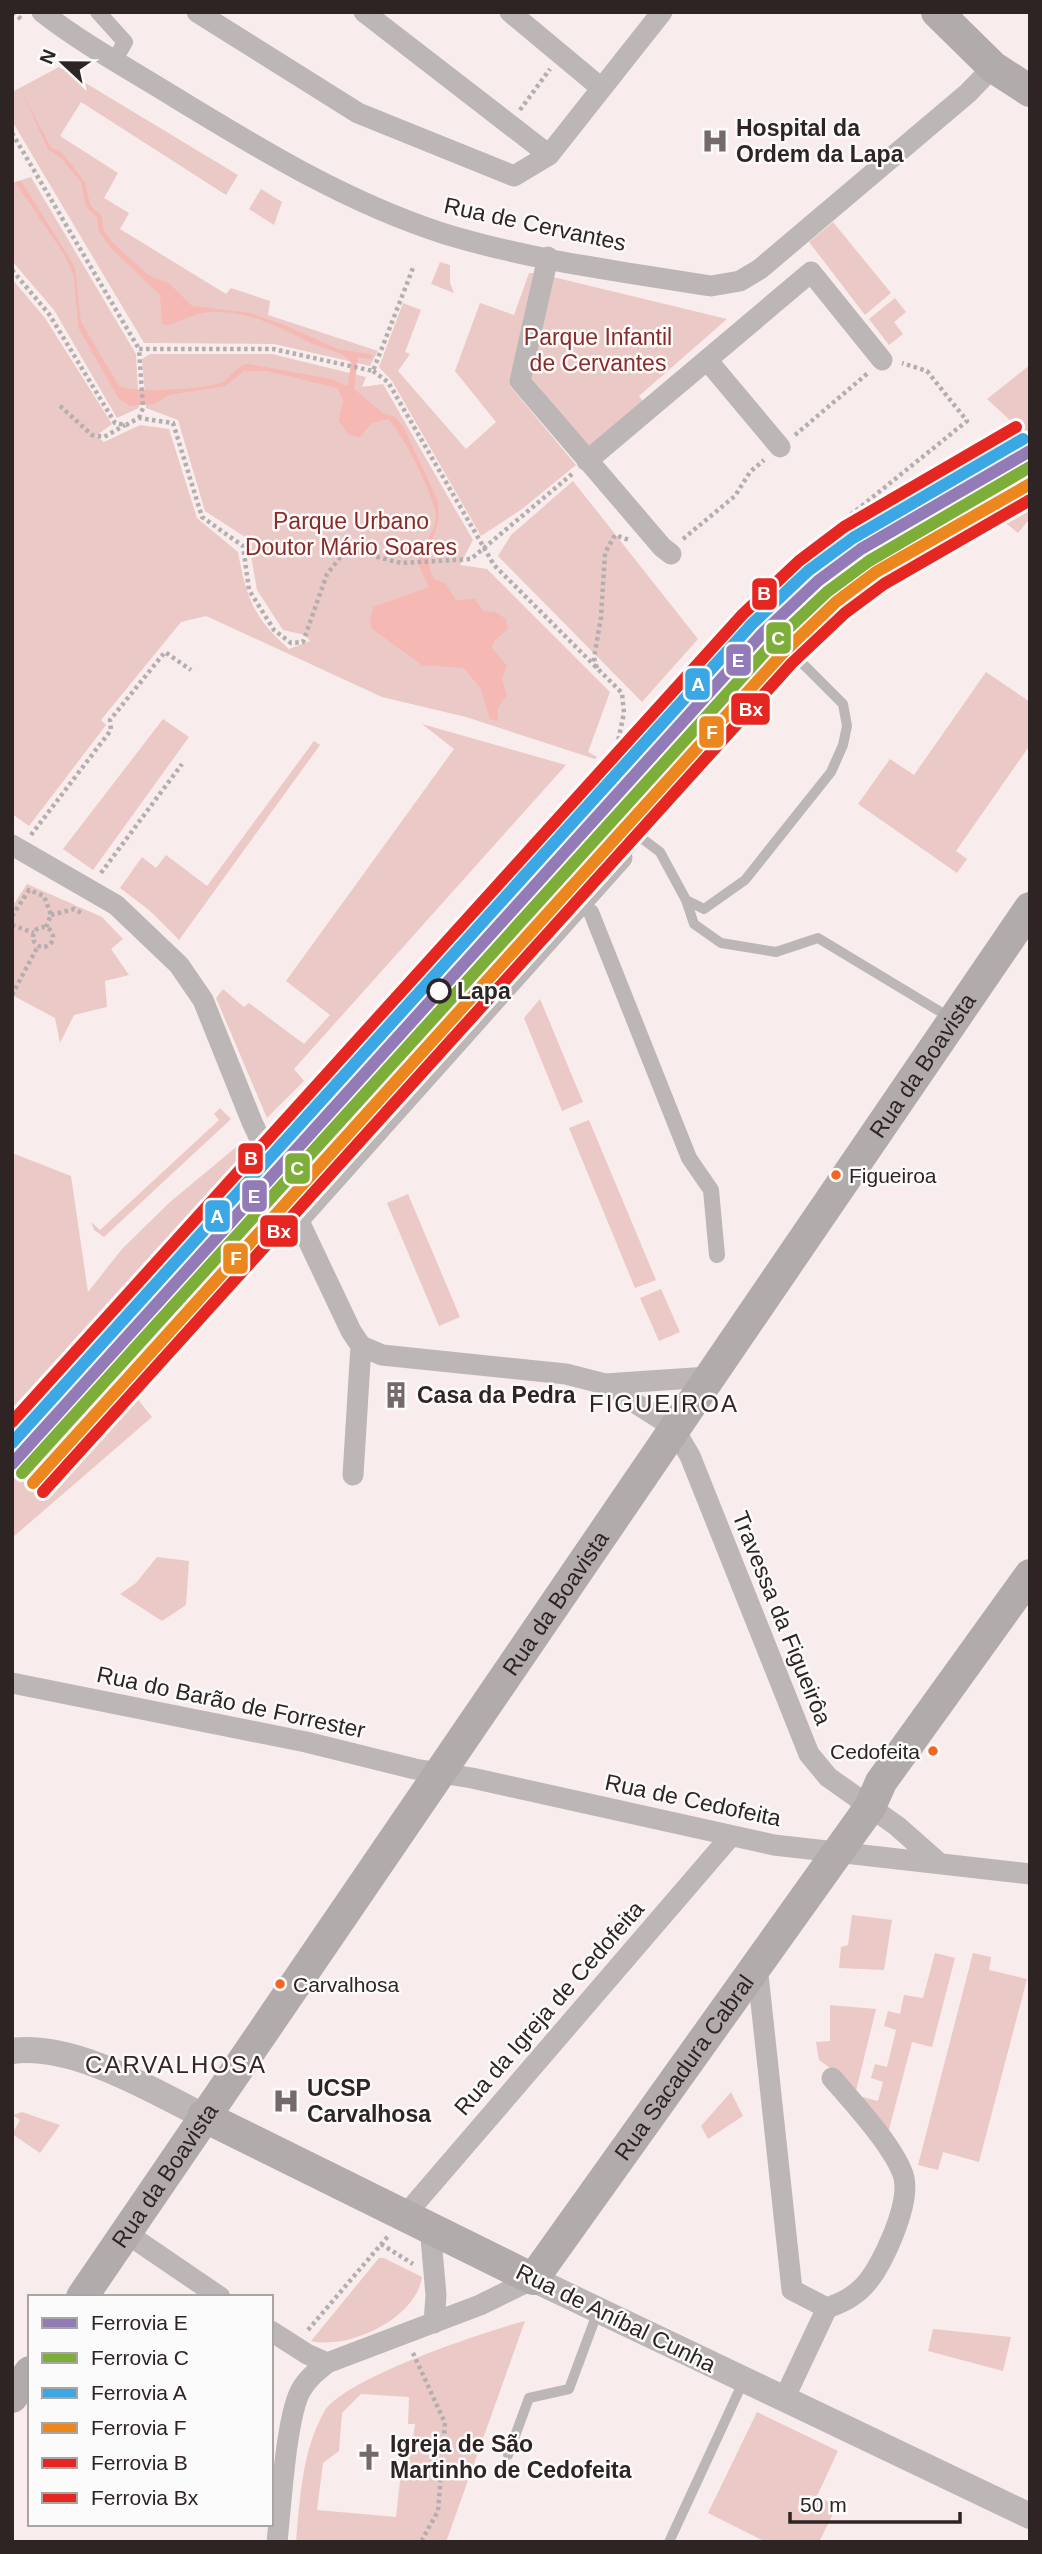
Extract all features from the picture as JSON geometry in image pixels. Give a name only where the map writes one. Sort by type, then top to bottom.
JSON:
[{"type":"main road","points":[[937,12],[993,67],[1030,91]]},
{"type":"main road","name":"Rua da Boavista","points":[[83,2295],[673,1427],[1030,908]]},
{"type":"main road","name":"Rua Sacadura Cabral","points":[[533,2279],[870,1807],[881,1782],[1030,1575]]},
{"type":"main road","name":"Rua de Aníbal Cunha","points":[[203,2116],[533,2279]]},
{"type":"main road","points":[[12,2397],[28,2375]]},
{"type":"street","name":"Rua de Cervantes","points":[[42,12],[114,61],[288,165],[358,200],[445,233],[548,257],[711,286],[740,281],[796,239],[968,93],[993,67]]},
{"type":"street","points":[[98,12],[125,43],[114,61]]},
{"type":"street","points":[[197,12],[358,113],[514,176],[549,155],[600,87],[662,12]]},
{"type":"street","points":[[365,12],[549,155]]},
{"type":"street","points":[[510,12],[600,87]]},
{"type":"street","points":[[548,257],[520,381],[662,547],[675,549]]},
{"type":"street","points":[[587,461],[811,272],[882,360]]},
{"type":"street","points":[[707,360],[780,447]]},
{"type":"street","points":[[15,847],[90,888],[149,934],[179,965],[203,1000],[252,1122],[361,1346],[353,1475]]},
{"type":"street","points":[[299,1220],[612,858]]},
{"type":"street","points":[[591,912],[689,1158],[711,1190],[717,1255]]},
{"type":"street","points":[[361,1346],[382,1355],[566,1374],[605,1384],[673,1427]]},
{"type":"street","points":[[605,1384],[708,1377]]},
{"type":"street","name":"Travessa da Figueirôa","points":[[673,1427],[690,1457],[804,1743],[828,1777],[870,1807]]},
{"type":"street","name":"Rua do Barão de Forrester","points":[[12,1683],[306,1742],[439,1772]]},
{"type":"street","name":"Rua de Cedofeita","points":[[439,1772],[731,1836],[836,1854],[1030,1874]]},
{"type":"street","points":[[870,1807],[939,1863]]},
{"type":"street","name":"Rua da Igreja de Cedofeita","points":[[418,2220],[731,1836]]},
{"type":"street","points":[[757,1965],[792,2290],[827,2308]]},
{"type":"street","points":[[12,2051],[42,2051],[80,2060],[203,2116]]},
{"type":"street","points":[[784,2399],[827,2308],[846,2301],[865,2285],[889,2244],[905,2190],[901,2170],[832,2078]]},
{"type":"street","points":[[418,2220],[434,2268],[434,2323]]},
{"type":"street","points":[[126,2233],[217,2295]]},
{"type":"street","points":[[277,2542],[293,2411],[301,2389],[327,2363],[434,2323],[533,2279]]},
{"type":"street","name":"Rua de Aníbal Cunha","points":[[533,2279],[1030,2516]]},
{"type":"street","points":[[273,2332],[327,2363]]},
{"type":"lane","points":[[612,858],[640,836],[645,802],[772,659],[784,655],[799,659],[843,704],[847,726],[831,772],[746,880],[704,909],[686,900]]},
{"type":"lane","points":[[640,836],[660,852],[686,900],[694,924],[721,943],[776,952],[805,940],[818,938],[939,1011]]},
{"type":"lane","points":[[508,2455],[529,2398],[569,2389],[598,2311]]},
{"type":"lane","points":[[669,2542],[744,2380]]},
{"type":"path","points":[[509,124],[561,55]]},
{"type":"path","points":[[12,133],[139,349],[143,408],[139,418]]},
{"type":"path","points":[[373,372],[413,268]]},
{"type":"path","points":[[12,270],[48,314],[115,423],[126,425]]},
{"type":"path","points":[[139,349],[143,352],[151,349],[273,349],[373,372],[388,382],[494,565],[622,693],[624,713],[617,747]]},
{"type":"path","points":[[806,425],[853,385]]},
{"type":"path","points":[[60,406],[92,435],[104,437],[139,418],[173,423],[202,517],[243,546],[249,590],[275,630],[291,643],[303,642],[327,574],[342,555],[354,551],[392,562],[407,563],[464,560],[483,550],[587,461]]},
{"type":"path","points":[[349,1107],[553,883],[522,854],[755,592],[915,463]]},
{"type":"path","points":[[675,549],[735,496],[756,467]]},
{"type":"path","points":[[597,668],[594,658],[601,617],[605,553],[615,535],[625,540]]},
{"type":"path","points":[[15,847],[111,730],[110,720],[165,652],[191,670]]},
{"type":"path","points":[[90,888],[182,764]]},
{"type":"path","points":[[530,908],[537,915],[595,850],[612,858]]},
{"type":"path","points":[[340,1145],[352,1110],[325,1086],[529,862]]},
{"type":"path","points":[[12,916],[29,890],[44,896],[51,915],[46,927]]},
{"type":"path","points":[[51,915],[74,909],[86,915]]},
{"type":"path","points":[[12,925],[34,933]]},
{"type":"path","points":[[46,927],[51,931],[52,941],[45,947],[38,946],[33,940],[34,933],[37,929],[46,927]]},
{"type":"path","points":[[12,995],[38,946]]},
{"type":"path","points":[[295,2347],[381,2244],[418,2220]]},
{"type":"path","points":[[381,2244],[421,2269],[434,2268]]},
{"type":"path","points":[[415,2360],[445,2423],[438,2511],[422,2540]]},
{"type":"green space","points":[[59,67],[238,175],[226,195],[81,102],[60,136],[118,173],[104,198],[129,213],[120,229],[226,294],[231,288],[270,301],[268,315],[378,351],[370,366],[274,344],[144,343],[12,121],[12,92]]},
{"type":"green space","points":[[31,177],[136,354],[139,408],[117,418],[54,310],[12,261],[12,183]]},
{"type":"green space","points":[[261,189],[282,202],[274,225],[249,209]]},
{"type":"green space","points":[[833,222],[891,293],[865,315],[809,242]]},
{"type":"green space","points":[[440,262],[450,265],[450,283],[454,293],[431,284]]},
{"type":"green space","points":[[529,273],[536,273],[510,386],[576,465],[522,509],[481,536],[392,381],[379,367],[403,303],[421,310],[405,352],[410,354],[398,371],[466,449],[496,422],[455,371],[480,303],[514,315]]},
{"type":"green space","name":"Parque Infantil de Cervantes","points":[[553,277],[727,319],[639,396],[644,403],[589,447],[530,376]]},
{"type":"green space","name":"Parque Urbano Doutor Mário Soares","points":[[12,279],[45,318],[112,424],[96,436],[104,442],[140,425],[169,429],[197,518],[238,552],[244,582],[253,606],[267,628],[289,649],[310,641],[305,635],[283,630],[257,590],[248,539],[205,511],[178,420],[146,408],[142,359],[150,354],[272,354],[366,377],[362,387],[383,384],[473,540],[460,565],[487,569],[610,692],[588,752],[597,757],[595,759],[466,717],[382,697],[206,616],[181,622],[101,720],[106,725],[29,826],[12,814]]},
{"type":"green space","points":[[895,298],[906,312],[894,322],[903,334],[889,345],[869,319]]},
{"type":"green space","points":[[1030,365],[1030,439],[987,399]]},
{"type":"green space","points":[[1026,467],[1030,470],[1030,518],[1018,533],[991,511]]},
{"type":"green space","points":[[573,481],[698,639],[642,702],[498,556],[511,535]]},
{"type":"green space","points":[[986,672],[1030,702],[1030,745],[956,851],[967,859],[957,873],[858,804],[890,759],[914,775]]},
{"type":"green space","points":[[163,719],[189,737],[93,870],[63,849]]},
{"type":"green space","points":[[422,724],[566,765],[294,1069],[304,1081],[267,1118],[216,998],[223,989],[244,1007],[249,1003],[304,1044],[330,1015],[286,981],[454,749]]},
{"type":"green space","points":[[314,741],[320,745],[179,940],[149,910],[120,888],[142,857],[156,868],[166,855],[207,886]]},
{"type":"green space","points":[[608,811],[618,812],[612,849],[600,840],[561,883],[552,875]]},
{"type":"green space","points":[[591,860],[598,866],[355,1143],[347,1141],[358,1108],[524,917],[532,924]]},
{"type":"green space","points":[[27,884],[102,917],[123,939],[111,949],[129,975],[105,981],[107,1007],[74,1015],[60,1043],[55,1018],[12,995],[12,907]]},
{"type":"green space","points":[[540,999],[583,1102],[562,1111],[524,1018]]},
{"type":"green space","points":[[220,1108],[231,1119],[104,1237],[94,1230],[91,1222],[100,1230],[219,1120],[214,1114]]},
{"type":"green space","points":[[338,1112],[344,1116],[324,1172],[307,1190],[297,1187],[288,1169]]},
{"type":"green space","points":[[589,1120],[656,1280],[635,1288],[569,1128]]},
{"type":"green space","points":[[241,1143],[249,1163],[12,1423],[12,1153],[71,1176],[88,1292],[122,1249],[170,1202]]},
{"type":"green space","points":[[408,1194],[460,1317],[439,1326],[387,1203]]},
{"type":"green space","points":[[261,1198],[280,1233],[238,1282],[226,1278],[129,1388],[152,1417],[12,1538],[12,1474]]},
{"type":"green space","points":[[661,1289],[680,1332],[659,1341],[640,1298]]},
{"type":"green space","points":[[157,1557],[189,1561],[186,1605],[162,1621],[120,1594],[136,1583]]},
{"type":"green space","points":[[852,1915],[892,1920],[884,1970],[839,1968],[841,1947],[848,1945]]},
{"type":"green space","points":[[935,1953],[955,1958],[932,2047],[912,2042],[887,2137],[830,2068],[819,2060],[816,2042],[830,2041],[830,2005],[876,2009],[855,2095],[878,2101],[883,2082],[871,2078],[875,2064],[887,2067],[896,2030],[884,2026],[888,2011],[900,2014],[904,1995],[923,1998]]},
{"type":"green space","points":[[973,1953],[991,1957],[989,1970],[1027,1979],[979,2162],[943,2152],[938,2170],[918,2165]]},
{"type":"green space","points":[[731,2092],[743,2116],[708,2139],[701,2126]]},
{"type":"green space","points":[[22,2112],[60,2125],[40,2153],[12,2134],[20,2120],[13,2115]]},
{"type":"green space","points":[[379,2258],[422,2277],[417,2292],[407,2306],[394,2318],[361,2336],[326,2343],[311,2341]]},
{"type":"green space","points":[[525,2321],[446,2542],[296,2542],[303,2475],[311,2443],[324,2412],[336,2399],[385,2371]],"holes":[[[361,2394],[409,2397],[408,2424],[415,2424],[411,2453],[402,2462],[396,2517],[317,2510],[323,2463],[339,2451],[342,2413]]]},
{"type":"green space","points":[[933,2329],[1011,2337],[1003,2371],[928,2351]]},
{"type":"green space","points":[[757,2412],[838,2451],[817,2496],[837,2506],[819,2542],[766,2542],[708,2513]]},
{"type":"shaded area","points":[[22,92],[51,148],[62,153],[85,182],[90,205],[102,216],[103,229],[112,242],[148,275],[170,284],[192,306],[250,313],[338,349],[373,355],[371,359],[358,357],[354,389],[383,413],[395,417],[403,426],[437,499],[438,522],[429,558],[434,579],[445,583],[456,600],[475,599],[483,611],[495,612],[506,619],[508,629],[494,641],[492,648],[507,666],[502,679],[507,695],[498,708],[498,721],[490,719],[481,689],[464,668],[422,665],[372,629],[370,621],[373,607],[429,587],[419,561],[436,516],[417,465],[388,419],[372,423],[360,437],[349,435],[339,421],[343,400],[337,388],[267,371],[244,371],[225,386],[169,395],[154,404],[130,406],[119,399],[78,327],[74,276],[64,254],[15,182],[21,181],[75,267],[81,322],[119,386],[154,390],[214,385],[248,364],[331,379],[348,386],[351,363],[339,353],[237,313],[204,313],[168,325],[162,324],[160,295],[110,247],[99,232],[97,217],[86,207],[81,182],[61,158],[48,149]]},
{"type":"rail line","name":"B","points":[[12,1422],[743,614],[799,561],[844,527],[1016,427]]},
{"type":"rail line","name":"A","points":[[12,1443],[752,624],[808,571],[853,538],[1023,439]]},
{"type":"rail line","name":"E","points":[[12,1464],[762,634],[818,581],[861,549],[1030,451]]},
{"type":"rail line","name":"C","points":[[22,1473],[772,644],[827,592],[869,561],[1030,467]]},
{"type":"rail line","name":"F","points":[[33,1483],[782,654],[836,602],[876,572],[1030,484]]},
{"type":"rail line","name":"Bx","points":[[43,1492],[792,663],[845,613],[884,584],[1030,500]]},
{"type":"place","name":"Hospital da Ordem da Lapa","points":[[715,141]]},
{"type":"place","name":"Lapa","points":[[439,991]]},
{"type":"place","name":"Figueiroa","points":[[836,1175]]},
{"type":"place","name":"Casa da Pedra","points":[[396,1395]]},
{"type":"place","name":"Cedofeita","points":[[933,1751]]},
{"type":"place","name":"Carvalhosa","points":[[280,1984]]},
{"type":"place","name":"UCSP Carvalhosa","points":[[286,2101]]},
{"type":"place","name":"Igreja de São Martinho de Cedofeita","points":[[369,2457]]},
{"type":"district","name":"FIGUEIROA","points":[[664,1404]]},
{"type":"district","name":"CARVALHOSA","points":[[176,2065]]}]
